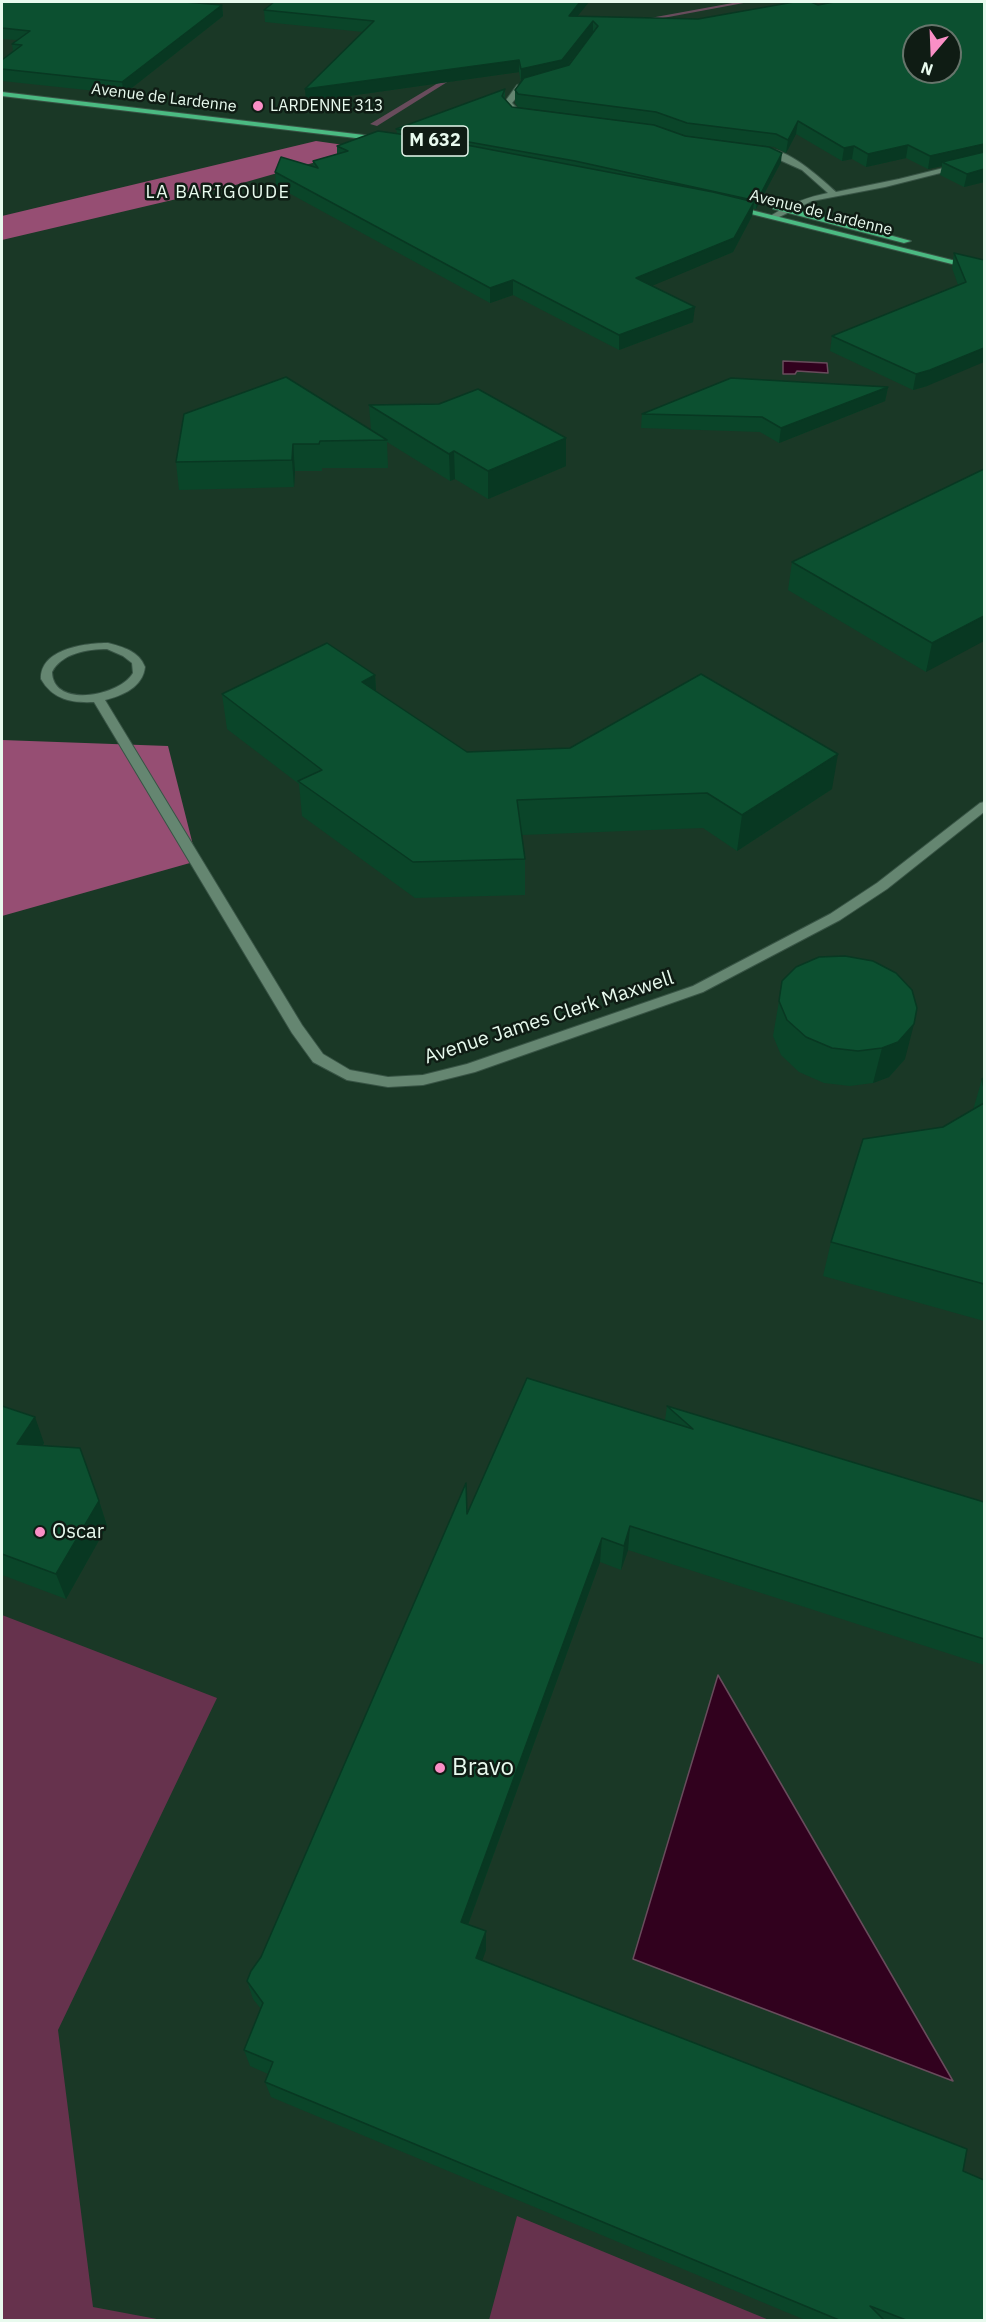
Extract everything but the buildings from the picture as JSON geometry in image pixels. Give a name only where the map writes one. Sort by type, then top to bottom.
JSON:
[{"type":"main road","name":"Avenue de Lardenne","points":[[2,94],[151,106],[388,137]]},
{"type":"main road","name":"Avenue de Lardenne","points":[[765,204],[984,262]]},
{"type":"main road","name":"Avenue de Lardenne","points":[[727,206],[984,270]]},
{"type":"street","points":[[533,115],[515,111],[508,103],[520,87],[543,81]]},
{"type":"street","points":[[760,149],[771,151],[805,168],[833,194]]},
{"type":"street","points":[[775,217],[803,200],[869,188],[984,160]]},
{"type":"street","points":[[108,646],[125,650],[136,659],[140,668],[137,678],[129,687],[115,694],[98,698],[80,699],[52,689],[46,680],[47,670],[54,661],[69,652],[87,647],[108,646]]},
{"type":"street","name":"Avenue James Clerk Maxwell","points":[[98,698],[297,1029],[318,1058],[347,1075],[388,1082],[423,1080],[470,1068],[698,989],[835,917],[882,886],[984,806]]},
{"type":"shaded area","points":[[316,141],[365,148],[232,186],[2,240],[2,216]]},
{"type":"shaded area","points":[[783,361],[827,363],[828,373],[797,371],[795,374],[783,374]]},
{"type":"shaded area","points":[[2,740],[168,746],[197,861],[2,916]]},
{"type":"shaded area","points":[[2,1615],[217,1698],[58,2030],[93,2307],[162,2320],[2,2320]]},
{"type":"shaded area","points":[[718,1675],[953,2081],[633,1959]]},
{"type":"shaded area","points":[[517,2216],[769,2320],[489,2320]]},
{"type":"waterway","points":[[631,22],[746,2]]},
{"type":"waterway","points":[[374,124],[458,73]]},
{"type":"place","name":"LARDENNE 313","points":[[258,106]]},
{"type":"place","name":"Oscar","points":[[40,1532]]},
{"type":"place","name":"Bravo","points":[[440,1768]]},
{"type":"district","name":"LA BARIGOUDE","points":[[218,193]]}]
